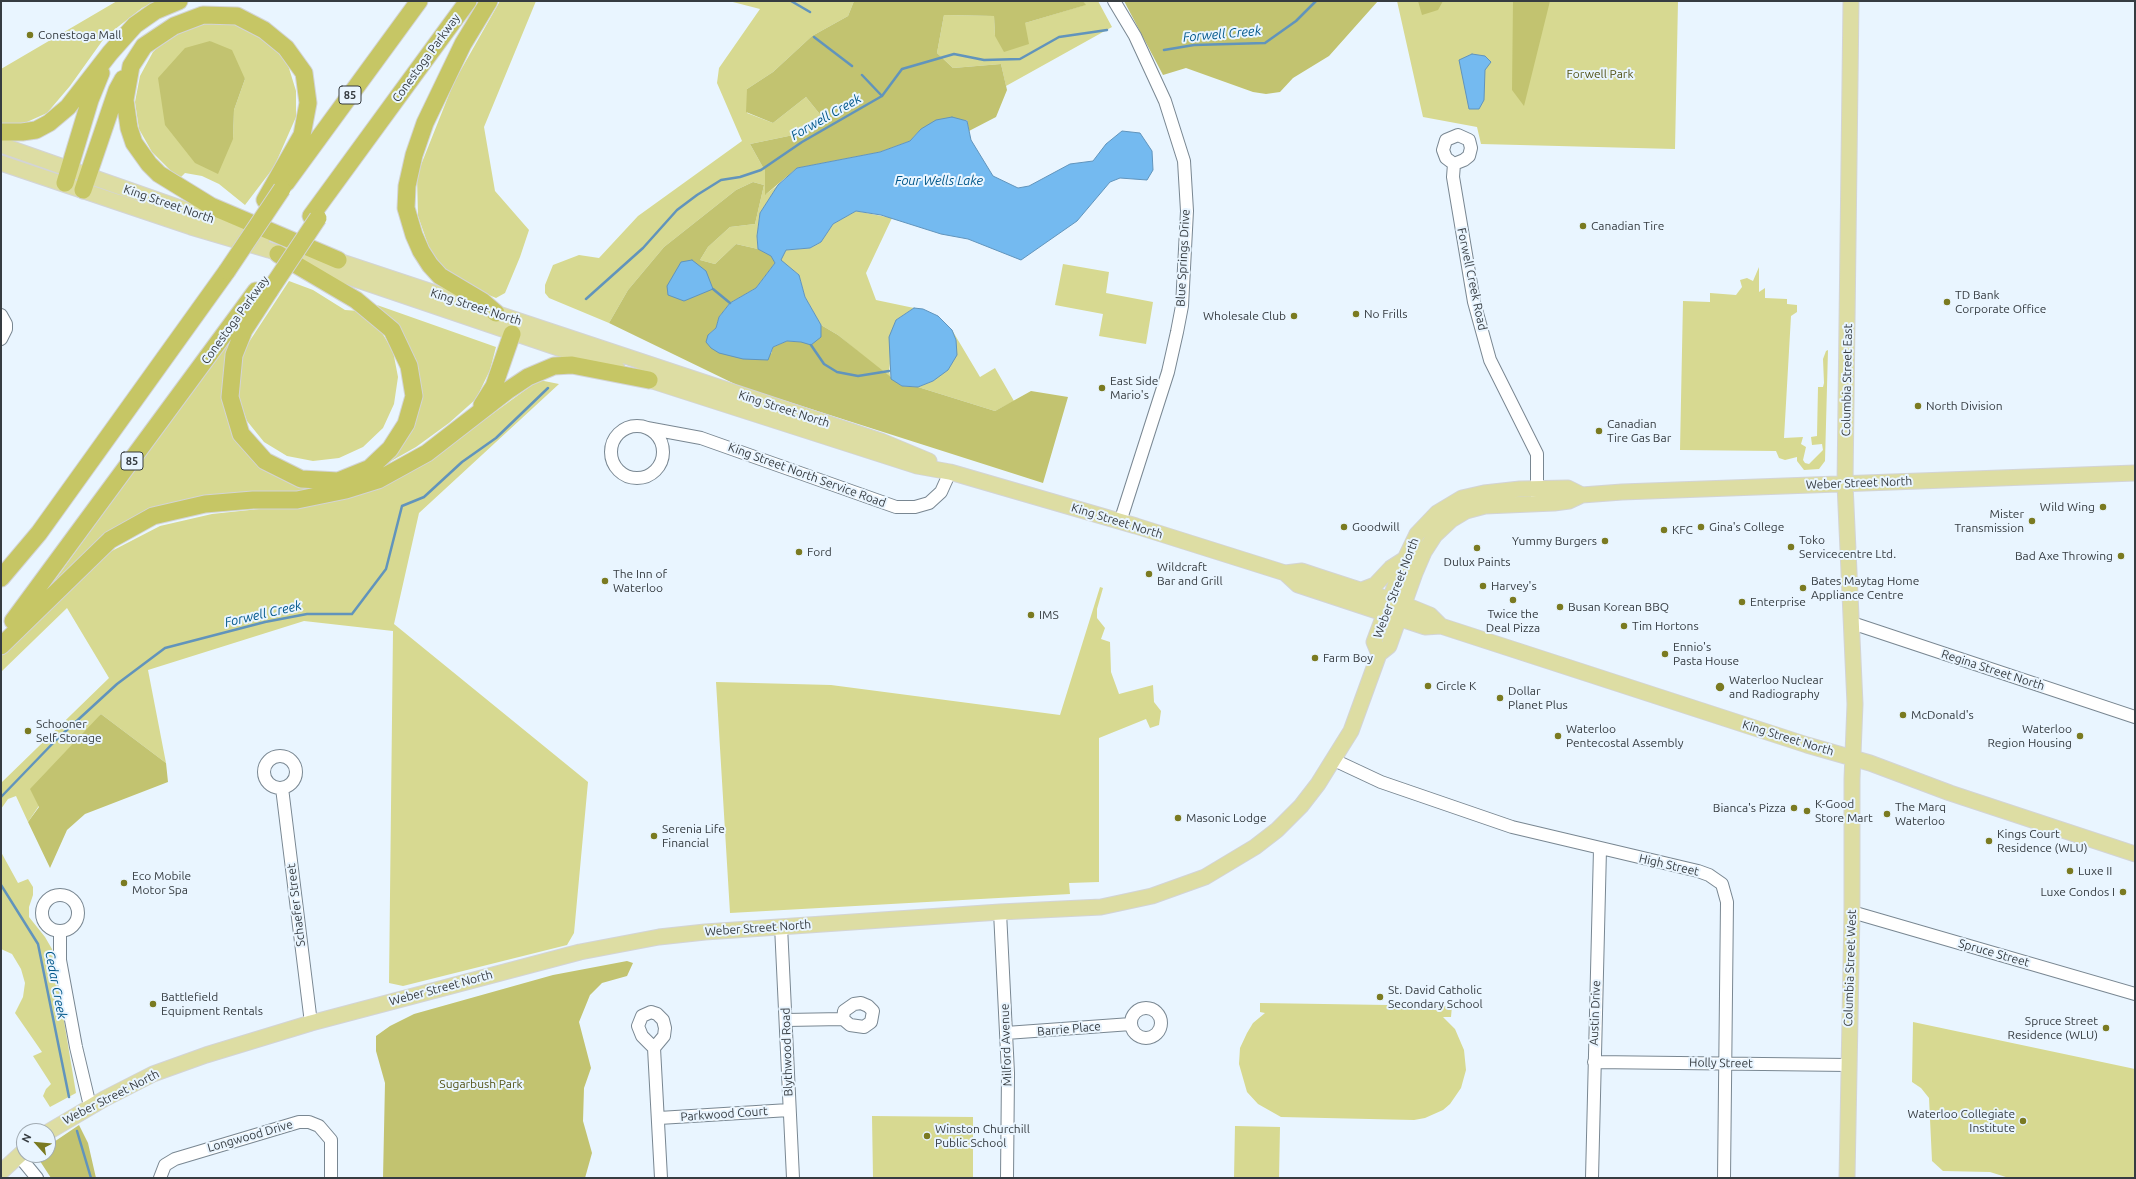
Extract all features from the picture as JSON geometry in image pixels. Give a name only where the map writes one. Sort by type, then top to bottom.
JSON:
[{"type":"highway","points":[[1,132],[36,130],[49,123],[68,107],[110,53],[135,25],[155,11],[179,1]]},
{"type":"highway","name":"85","points":[[1,578],[39,533],[227,271],[282,189],[419,1]]},
{"type":"highway","name":"Conestoga Parkway","points":[[1,637],[266,287],[314,217],[334,184],[468,1]]},
{"type":"highway","points":[[489,1],[463,44],[425,123],[414,155],[407,186],[406,208],[416,240],[430,266],[440,276],[482,301],[496,313]]},
{"type":"highway","points":[[85,183],[117,90],[144,46],[174,26],[203,15],[237,16],[264,30],[286,48],[304,73],[308,103],[302,135],[227,271]]},
{"type":"highway","points":[[67,176],[90,100],[110,53]]},
{"type":"highway","points":[[131,66],[125,100],[129,128],[134,143],[158,174],[211,206],[338,260]]},
{"type":"highway","points":[[266,287],[244,330],[234,356],[230,397],[242,434],[265,461],[301,479],[338,481],[370,468],[390,449],[406,424],[414,396],[409,366],[392,330],[356,300],[278,254]]},
{"type":"highway","points":[[461,426],[484,403],[494,386],[512,334]]},
{"type":"highway","points":[[1,646],[110,540],[153,516],[205,504],[253,500],[297,500],[346,490],[378,480],[427,453],[507,391],[528,377],[554,366],[572,365],[649,380]]},
{"type":"main road","name":"Columbia Street East","points":[[1851,1],[1845,484],[1855,704],[1853,758]]},
{"type":"main road","name":"King Street North","points":[[1,145],[67,176],[191,227],[278,254],[512,334],[585,356],[649,380],[917,466],[950,472],[1120,522],[1285,573],[1302,571],[1362,590],[1396,601],[1430,615],[1440,626]]},
{"type":"main road","name":"King Street North","points":[[1,163],[67,176]]},
{"type":"main road","name":"King Street North","points":[[85,183],[210,219],[338,260],[881,441],[917,455],[950,472]]},
{"type":"main road","name":"Weber Street North","points":[[56,1127],[90,1106],[152,1074],[311,1023],[580,952],[659,937],[781,926],[1101,907],[1152,896],[1205,877],[1255,847],[1276,830],[1301,806],[1334,760],[1351,731],[1379,654],[1388,646],[1391,615],[1410,545],[1426,522],[1448,505],[1474,494],[1537,496],[1569,501],[1582,495],[2135,472]]},
{"type":"main road","name":"Weber Street North","points":[[1396,601],[1435,535],[1450,520],[1466,512],[1485,506],[1537,496]]},
{"type":"main road","points":[[1362,590],[1375,585],[1391,568],[1405,559]]},
{"type":"main road","name":"King Street North","points":[[1285,573],[1298,585],[1425,627],[1440,626],[1807,745],[1853,758],[1950,793],[2135,854]]},
{"type":"main road","name":"Columbia Street West","points":[[1847,1178],[1853,758]]},
{"type":"main road","points":[[1,1172],[16,1158]]},
{"type":"street","name":"Blue Springs Drive","points":[[1114,1],[1135,36],[1165,101],[1184,161],[1187,211],[1182,300],[1177,332],[1168,372],[1120,522]]},
{"type":"street","name":"Forwell Creek Road","points":[[1454,164],[1454,184],[1474,302],[1490,360],[1537,454],[1537,496]]},
{"type":"street","points":[[1,315],[6,324],[6,329],[1,339]]},
{"type":"street","name":"King Street North Service Road","points":[[647,428],[655,433],[660,440],[663,456],[660,465],[654,472],[646,477],[630,477],[622,474],[616,467],[611,452],[613,443],[617,435],[626,428],[635,426],[647,428],[701,438],[896,507],[915,507],[929,503],[941,492],[950,472]]},
{"type":"street","name":"Regina Street North","points":[[1852,623],[2135,717]]},
{"type":"street","name":"High Street","points":[[1334,760],[1381,782],[1512,827],[1698,871],[1708,875],[1722,884],[1727,902],[1724,1178]]},
{"type":"street","name":"Schaefer Street","points":[[282,788],[311,1023]]},
{"type":"street","name":"Austin Drive","points":[[1592,1178],[1600,849]]},
{"type":"street","name":"Milford Avenue","points":[[1000,912],[1006,1034],[1007,1178]]},
{"type":"street","name":"Spruce Street","points":[[1852,912],[2135,994]]},
{"type":"street","name":"Blythwood Road","points":[[781,926],[793,1178]]},
{"type":"street","points":[[60,931],[60,960],[76,1047],[90,1106]]},
{"type":"street","points":[[786,1020],[843,1019]]},
{"type":"street","name":"Barrie Place","points":[[1006,1034],[1131,1024]]},
{"type":"street","points":[[654,1048],[659,1118],[660,1178]]},
{"type":"street","name":"Holly Street","points":[[1594,1062],[1848,1065]]},
{"type":"street","name":"Parkwood Court","points":[[659,1118],[789,1110]]},
{"type":"street","name":"Longwood Drive","points":[[160,1178],[165,1165],[175,1159],[299,1122],[310,1122],[319,1126],[331,1140],[331,1178]]},
{"type":"street","points":[[27,1163],[37,1178]]},
{"type":"green space","points":[[117,1],[156,1],[142,8],[105,37],[70,86],[47,113],[18,126],[1,123],[1,69]]},
{"type":"green space","points":[[500,1],[536,1],[484,127],[495,191],[529,230],[520,257],[505,293],[496,298],[467,286],[452,276],[432,256],[418,216],[417,175],[454,82]]},
{"type":"green space","points":[[729,1],[854,1],[848,16],[812,36],[773,72],[747,89],[747,113],[773,123],[806,97],[827,123],[803,133],[750,144],[765,171],[766,194],[778,185],[760,213],[757,236],[758,249],[736,244],[715,264],[700,260],[708,247],[730,227],[755,224],[764,185],[753,182],[736,190],[664,247],[628,290],[609,323],[549,298],[545,293],[545,285],[553,265],[579,255],[599,258],[638,216],[742,141],[717,83],[719,68],[760,9]]},
{"type":"green space","points":[[854,1],[1083,1],[1086,5],[1025,23],[1029,44],[1004,52],[995,36],[994,16],[944,15],[937,53],[953,68],[1001,64],[1007,90],[996,117],[969,131],[967,120],[921,129],[910,141],[880,152],[797,168],[765,195],[765,171],[750,144],[803,133],[827,123],[806,97],[773,123],[746,112],[747,89],[773,72],[812,36],[848,16]]},
{"type":"green space","points":[[1083,1],[1098,1],[1112,27],[1006,86],[1001,64],[953,68],[937,53],[944,15],[994,16],[995,36],[1025,23],[1085,5]]},
{"type":"green space","points":[[1124,1],[1378,1],[1329,56],[1293,78],[1280,92],[1266,94],[1253,92],[1186,68],[1163,75]]},
{"type":"green space","name":"Forwell Park","points":[[1397,1],[1678,1],[1675,149],[1481,144],[1477,127],[1423,117]]},
{"type":"green space","points":[[1418,1],[1443,1],[1438,10],[1422,15]]},
{"type":"green space","points":[[1513,1],[1550,1],[1524,106],[1512,90]]},
{"type":"green space","points":[[224,22],[250,29],[272,44],[288,65],[296,91],[296,117],[274,167],[245,205],[219,184],[202,176],[185,173],[179,179],[152,152],[139,129],[135,102],[140,76],[153,52],[173,34],[197,24]],"holes":[[[210,41],[245,79],[234,110],[233,139]]]},
{"type":"green space","points":[[210,41],[232,50],[245,79],[234,110],[233,139],[218,174],[195,163],[165,125],[158,78],[185,48]]},
{"type":"green space","points":[[753,182],[764,185],[755,224],[730,227],[708,247],[700,260],[715,264],[736,244],[758,249],[772,256],[775,263],[756,288],[730,303],[719,317],[716,328],[708,335],[771,354],[773,347],[787,341],[801,342],[821,337],[821,325],[838,335],[902,386],[918,387],[995,411],[1031,391],[1068,397],[1043,483],[739,386],[609,323],[628,290],[664,247],[736,190]]},
{"type":"green space","points":[[856,211],[892,218],[866,273],[876,300],[914,308],[896,320],[889,371],[891,379],[838,335],[821,325],[805,297],[799,275],[780,260],[786,250],[810,248],[821,242],[833,224]]},
{"type":"green space","points":[[1063,264],[1109,272],[1106,293],[1153,302],[1146,344],[1099,336],[1103,314],[1055,305]]},
{"type":"green space","points":[[1759,267],[1759,292],[1765,288],[1765,298],[1787,299],[1787,304],[1797,305],[1797,312],[1791,316],[1784,438],[1803,437],[1801,444],[1806,447],[1803,460],[1805,463],[1809,464],[1823,450],[1822,444],[1812,445],[1811,437],[1817,436],[1818,387],[1823,387],[1823,359],[1826,351],[1828,350],[1825,461],[1819,469],[1804,470],[1797,461],[1797,457],[1785,460],[1779,458],[1776,451],[1680,450],[1683,301],[1710,302],[1710,293],[1736,295],[1742,287],[1740,280],[1747,278],[1753,281]]},
{"type":"green space","points":[[289,281],[313,290],[345,310],[359,311],[379,328],[393,351],[398,377],[394,404],[383,428],[363,447],[339,458],[313,461],[287,456],[264,442],[247,421],[238,396],[237,369],[247,345]]},
{"type":"green space","points":[[377,305],[496,347],[490,370],[476,399],[449,423],[416,447],[370,473],[419,393],[406,340]]},
{"type":"green space","points":[[952,330],[980,377],[995,368],[1014,401],[995,411],[918,387],[933,381],[956,340]]},
{"type":"green space","points":[[227,342],[231,346],[222,389],[230,419],[242,443],[332,488],[156,511],[58,583],[55,580]]},
{"type":"green space","points":[[539,380],[559,384],[419,513],[394,624],[588,782],[574,933],[567,945],[403,986],[389,983],[393,631],[304,621],[148,670],[166,763],[101,714],[28,822],[16,796],[8,799],[1,809],[1,783],[109,678],[67,608],[1,672],[1,653],[104,555],[160,526],[212,514],[325,502],[425,463]]},
{"type":"green space","points":[[1100,587],[1103,588],[1097,609],[1097,618],[1105,628],[1101,639],[1110,642],[1111,672],[1119,694],[1153,685],[1154,702],[1161,711],[1159,725],[1150,728],[1146,719],[1099,738],[1099,882],[1069,883],[1070,894],[730,913],[716,682],[831,685],[1060,715]]},
{"type":"green space","points":[[101,714],[166,763],[168,782],[85,814],[67,830],[50,868],[28,822],[39,807],[30,789]]},
{"type":"green space","points":[[1,852],[18,883],[28,879],[33,887],[33,895],[29,907],[29,917],[45,937],[52,949],[76,1093],[50,1107],[43,1096],[46,1089],[51,1084],[33,1056],[42,1052],[15,1013],[23,997],[25,983],[21,969],[12,954],[1,949]]},
{"type":"green space","name":"Sugarbush Park","points":[[627,961],[633,963],[627,976],[602,983],[590,995],[579,1022],[591,1068],[584,1088],[583,1121],[592,1153],[585,1178],[383,1178],[385,1083],[376,1051],[376,1036],[390,1026],[414,1014],[553,975]]},
{"type":"green space","points":[[1260,1003],[1452,1006],[1451,1017],[1443,1017],[1455,1029],[1464,1050],[1466,1070],[1461,1088],[1450,1104],[1443,1110],[1425,1118],[1414,1120],[1281,1117],[1258,1104],[1247,1092],[1239,1064],[1240,1048],[1247,1033],[1253,1023],[1265,1013],[1260,1012]]},
{"type":"green space","name":"Waterloo Collegiate Institute","points":[[1913,1022],[2135,1069],[2135,1178],[2009,1178],[1990,1172],[1943,1171],[1932,1161],[1929,1098],[1921,1088],[1912,1082]]},
{"type":"green space","points":[[872,1116],[973,1117],[973,1178],[873,1178]]},
{"type":"green space","points":[[79,1125],[88,1143],[96,1178],[51,1178],[41,1163],[56,1163],[56,1141]]},
{"type":"green space","points":[[1235,1126],[1280,1127],[1279,1178],[1234,1178]]},
{"type":"water","points":[[1472,54],[1485,56],[1491,62],[1485,70],[1484,100],[1479,109],[1469,109],[1459,60]]},
{"type":"water","name":"Four Wells Lake","points":[[952,117],[967,121],[971,140],[993,176],[1018,188],[1029,186],[1070,164],[1093,161],[1106,144],[1122,131],[1140,133],[1152,151],[1153,170],[1147,180],[1120,178],[1110,182],[1077,221],[1021,260],[968,239],[941,234],[881,215],[856,211],[833,224],[821,242],[810,248],[786,250],[781,260],[799,275],[805,297],[821,325],[821,337],[811,345],[801,342],[787,341],[773,347],[768,360],[743,359],[719,353],[711,348],[706,342],[708,335],[716,328],[719,317],[730,303],[756,288],[775,263],[771,256],[758,249],[757,236],[760,213],[778,185],[797,168],[880,152],[910,141],[921,129],[936,120]]},
{"type":"water","points":[[692,260],[706,271],[713,289],[684,301],[668,295],[667,286],[681,262]]},
{"type":"water","points":[[914,308],[923,309],[938,316],[952,330],[956,340],[957,355],[948,370],[933,381],[918,387],[902,386],[891,379],[889,337],[896,320]]},
{"type":"waterway","points":[[791,1],[810,12]]},
{"type":"waterway","name":"Forwell Creek","points":[[1164,50],[1194,45],[1265,43],[1296,21],[1316,1]]},
{"type":"waterway","name":"Forwell Creek","points":[[586,299],[643,248],[677,210],[697,195],[721,180],[740,177],[761,170],[802,142],[882,96],[902,69],[954,54],[984,60],[1020,59],[1059,37],[1107,30]]},
{"type":"waterway","points":[[814,37],[852,66]]},
{"type":"waterway","points":[[862,75],[882,96]]},
{"type":"waterway","points":[[713,289],[730,303]]},
{"type":"waterway","points":[[811,345],[824,364],[837,372],[858,376],[889,371]]},
{"type":"waterway","name":"Forwell Creek","points":[[1,797],[56,740],[117,684],[165,648],[265,622],[307,614],[352,614],[386,569],[402,506],[424,497],[462,462],[496,438],[548,388]]},
{"type":"waterway","name":"Cedar Creek","points":[[1,885],[38,944],[69,1097]]},
{"type":"waterway","name":"Cedar Creek","points":[[77,1131],[91,1178]]},
{"type":"place","name":"Conestoga Mall","points":[[30,35]]},
{"type":"place","name":"Canadian Tire","points":[[1583,226]]},
{"type":"place","name":"TD Bank Corporate Office","points":[[1947,302]]},
{"type":"place","name":"No Frills","points":[[1356,314]]},
{"type":"place","name":"Wholesale Club","points":[[1294,316]]},
{"type":"place","name":"East Side Mario's","points":[[1102,388]]},
{"type":"place","name":"North Division","points":[[1918,406]]},
{"type":"place","name":"Canadian Tire Gas Bar","points":[[1599,431]]},
{"type":"place","name":"Wild Wing","points":[[2103,507]]},
{"type":"place","name":"Mister Transmission","points":[[2032,521]]},
{"type":"place","name":"Goodwill","points":[[1344,527]]},
{"type":"place","name":"Gina's College","points":[[1701,527]]},
{"type":"place","name":"KFC","points":[[1664,530]]},
{"type":"place","name":"Yummy Burgers","points":[[1605,541]]},
{"type":"place","name":"Toko Servicecentre Ltd.","points":[[1791,547]]},
{"type":"place","name":"Dulux Paints","points":[[1477,548]]},
{"type":"place","name":"Ford","points":[[799,552]]},
{"type":"place","name":"Bad Axe Throwing","points":[[2121,556]]},
{"type":"place","name":"Wildcraft Bar and Grill","points":[[1149,574]]},
{"type":"place","name":"The Inn of Waterloo","points":[[605,581]]},
{"type":"place","name":"Harvey's","points":[[1483,586]]},
{"type":"place","name":"Bates Maytag Home Appliance Centre","points":[[1803,588]]},
{"type":"place","name":"Twice the Deal Pizza","points":[[1513,600]]},
{"type":"place","name":"Enterprise","points":[[1742,602]]},
{"type":"place","name":"Busan Korean BBQ","points":[[1560,607]]},
{"type":"place","name":"IMS","points":[[1031,615]]},
{"type":"place","name":"Tim Hortons","points":[[1624,626]]},
{"type":"place","name":"Ennio's Pasta House","points":[[1665,654]]},
{"type":"place","name":"Farm Boy","points":[[1315,658]]},
{"type":"place","name":"Circle K","points":[[1428,686]]},
{"type":"place","name":"Waterloo Nuclear and Radiography","points":[[1720,687]]},
{"type":"place","name":"Dollar Planet Plus","points":[[1500,698]]},
{"type":"place","name":"McDonald's","points":[[1903,715]]},
{"type":"place","name":"Schooner Self Storage","points":[[28,731]]},
{"type":"place","name":"Waterloo Pentecostal Assembly","points":[[1558,736]]},
{"type":"place","name":"Waterloo Region Housing","points":[[2080,736]]},
{"type":"place","name":"Bianca's Pizza","points":[[1794,808]]},
{"type":"place","name":"K-Good Store Mart","points":[[1807,811]]},
{"type":"place","name":"The Marq Waterloo","points":[[1887,814]]},
{"type":"place","name":"Masonic Lodge","points":[[1178,818]]},
{"type":"place","name":"Serenia Life Financial","points":[[654,836]]},
{"type":"place","name":"Kings Court Residence (WLU)","points":[[1989,841]]},
{"type":"place","name":"Luxe II","points":[[2070,871]]},
{"type":"place","name":"Eco Mobile Motor Spa","points":[[124,883]]},
{"type":"place","name":"Luxe Condos I","points":[[2123,892]]},
{"type":"place","name":"St. David Catholic Secondary School","points":[[1380,997]]},
{"type":"place","name":"Battlefield Equipment Rentals","points":[[153,1004]]},
{"type":"place","name":"Spruce Street Residence (WLU)","points":[[2106,1028]]},
{"type":"place","name":"Waterloo Collegiate Institute","points":[[2023,1121]]},
{"type":"place","name":"Winston Churchill Public School","points":[[927,1136]]}]
